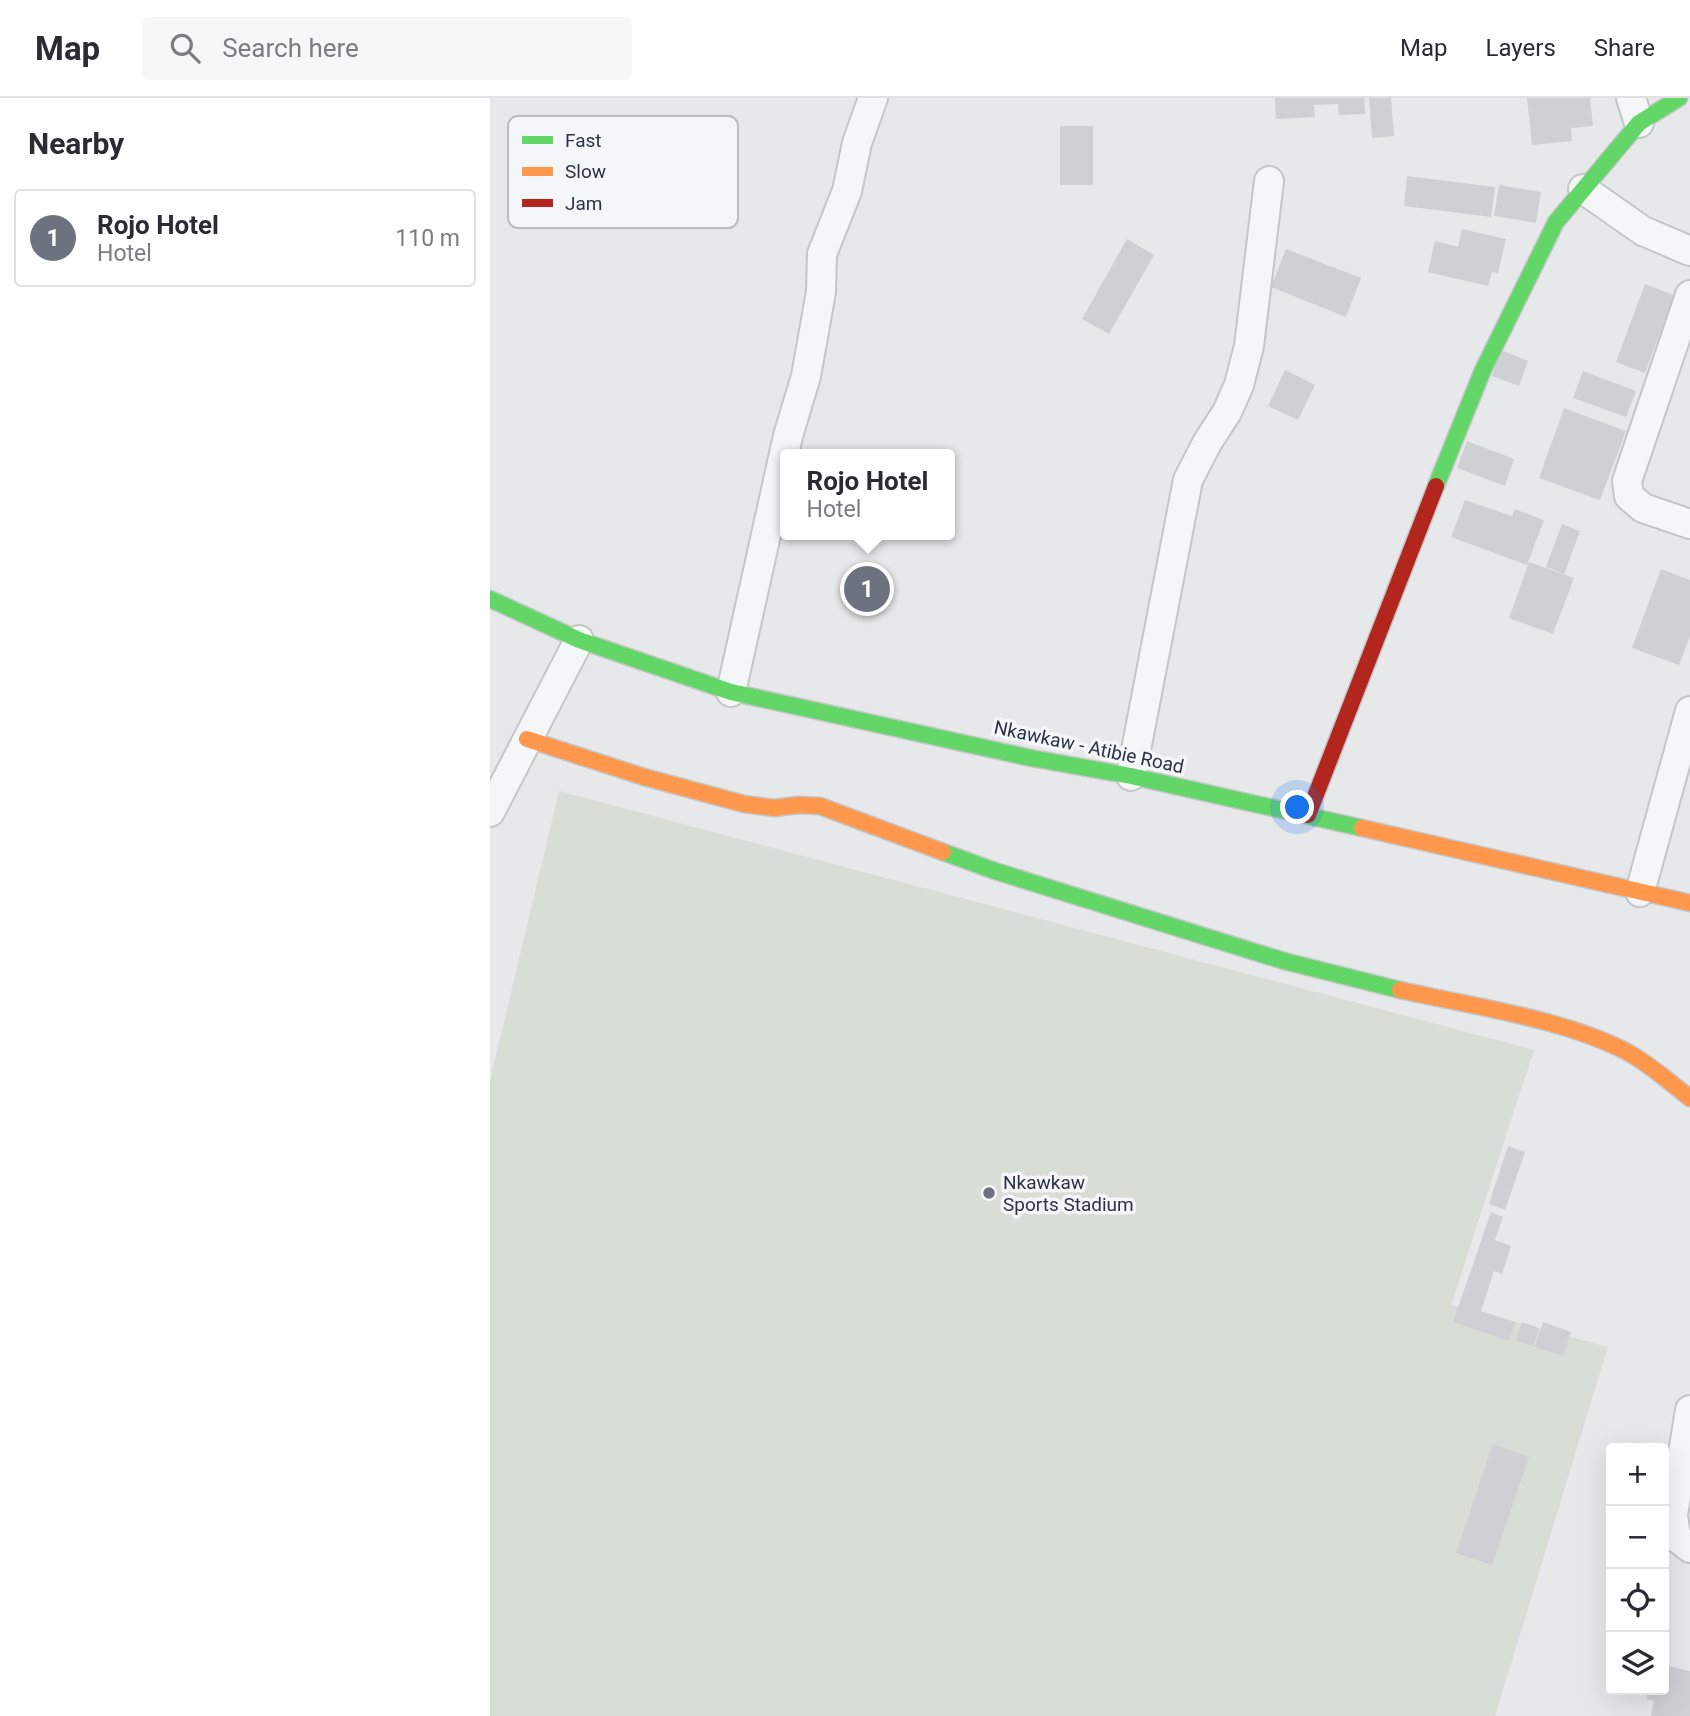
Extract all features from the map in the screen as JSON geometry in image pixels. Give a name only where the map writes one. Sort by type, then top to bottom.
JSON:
[{"type":"street","points":[[785,449],[806,376],[821,292],[822,254],[847,191],[857,143],[873,98]]},
{"type":"street","points":[[1308,815],[1379,628],[1483,370],[1556,222],[1583,189],[1635,111],[1679,98]]},
{"type":"street","points":[[1131,776],[1188,481],[1239,386],[1248,346],[1269,181]]},
{"type":"street","points":[[1583,189],[1643,231],[1690,251]]},
{"type":"street","points":[[1690,295],[1627,481],[1629,496],[1643,508],[1690,524]]},
{"type":"street","points":[[731,692],[759,576],[780,471]]},
{"type":"street","name":"Nkawkaw - Atibie Road","points":[[490,600],[579,640],[731,692],[1031,758],[1131,776],[1690,903]]},
{"type":"street","points":[[490,812],[579,640]]},
{"type":"street","points":[[1640,892],[1690,711]]},
{"type":"street","points":[[527,739],[644,777],[744,804],[775,808],[820,806],[995,871],[1284,961],[1337,976],[1550,1024],[1598,1039],[1632,1054],[1690,1098]]},
{"type":"street","points":[[1690,1410],[1673,1515],[1676,1537],[1690,1548]]},
{"type":"shaded area","name":"Nkawkaw Sports Stadium","points":[[559,791],[1534,1050],[1451,1305],[1608,1347],[1495,1716],[490,1716],[490,1081]]},
{"type":"building","points":[[1275,98],[1364,98],[1365,114],[1339,115],[1338,104],[1314,105],[1315,117],[1276,119]]},
{"type":"building","points":[[1369,98],[1391,98],[1394,136],[1372,138]]},
{"type":"building","points":[[1527,98],[1590,98],[1593,126],[1571,128],[1572,141],[1532,145]]},
{"type":"building","points":[[1060,126],[1093,126],[1093,185],[1060,185]]},
{"type":"building","points":[[1407,176],[1495,187],[1491,217],[1404,206]]},
{"type":"building","points":[[1499,185],[1541,192],[1536,223],[1494,216]]},
{"type":"building","points":[[1462,229],[1506,239],[1498,273],[1492,272],[1488,286],[1428,272],[1435,241],[1458,247]]},
{"type":"building","points":[[1127,239],[1154,255],[1109,334],[1082,319]]},
{"type":"building","points":[[1286,249],[1361,278],[1346,317],[1271,287]]},
{"type":"building","points":[[1645,284],[1674,295],[1645,373],[1616,362]]},
{"type":"building","points":[[1501,350],[1528,361],[1519,386],[1492,376]]},
{"type":"building","points":[[1285,370],[1315,385],[1298,420],[1268,406]]},
{"type":"building","points":[[1583,371],[1636,391],[1626,417],[1573,398]]},
{"type":"building","points":[[1564,408],[1626,431],[1600,500],[1539,478]]},
{"type":"building","points":[[1467,441],[1514,459],[1505,486],[1457,468]]},
{"type":"building","points":[[1465,500],[1512,516],[1515,509],[1544,520],[1527,565],[1451,537]]},
{"type":"building","points":[[1562,524],[1580,531],[1564,574],[1546,567]]},
{"type":"building","points":[[1529,562],[1574,578],[1553,634],[1509,618]]},
{"type":"building","points":[[1661,569],[1690,580],[1690,636],[1679,665],[1632,648]]},
{"type":"building","points":[[1508,1146],[1525,1152],[1505,1210],[1489,1204]]},
{"type":"building","points":[[1491,1212],[1503,1217],[1495,1240],[1511,1246],[1502,1274],[1494,1271],[1481,1311],[1515,1322],[1509,1341],[1453,1322]]},
{"type":"building","points":[[1522,1322],[1539,1328],[1533,1346],[1516,1340]]},
{"type":"building","points":[[1543,1322],[1571,1332],[1563,1356],[1535,1347]]},
{"type":"building","points":[[1493,1444],[1529,1457],[1492,1565],[1456,1553]]},
{"type":"building","points":[[1669,1666],[1690,1671],[1690,1716],[1651,1716],[1654,1701],[1646,1699],[1647,1695],[1669,1695]]},
{"type":"traffic: fast","points":[[1436,486],[1483,370],[1556,222],[1639,123],[1679,98]]},
{"type":"traffic: fast","points":[[490,599],[579,640],[731,692],[1031,758],[1131,776],[1362,828]]},
{"type":"traffic: fast","points":[[943,852],[995,871],[1284,961],[1400,990]]},
{"type":"traffic: slow","points":[[527,739],[644,777],[744,804],[774,808],[820,806],[943,852]]},
{"type":"traffic: slow","points":[[1362,828],[1690,903]]},
{"type":"traffic: slow","points":[[1400,990],[1548,1022],[1604,1041],[1637,1058],[1690,1098]]},
{"type":"traffic: jam","points":[[1308,815],[1436,486]]},
{"type":"place","name":"Rojo Hotel","points":[[867,589]]},
{"type":"place","name":"Nkawkaw Sports Stadium","points":[[989,1193]]}]
